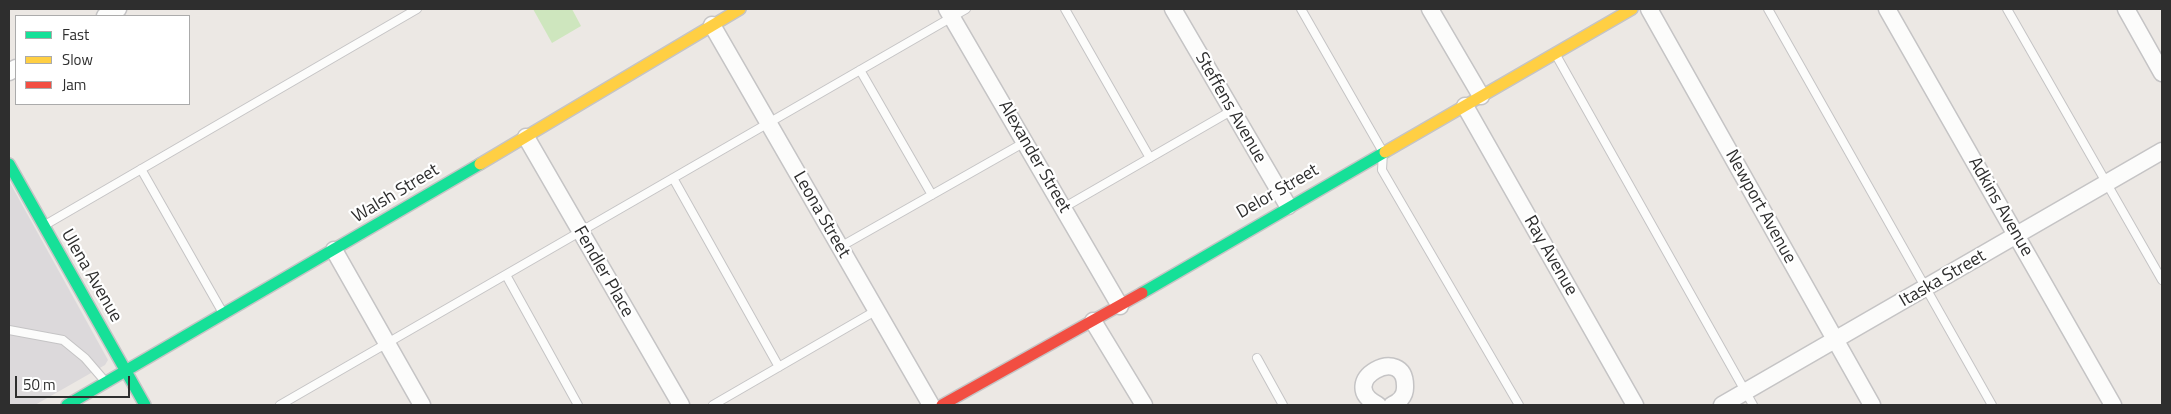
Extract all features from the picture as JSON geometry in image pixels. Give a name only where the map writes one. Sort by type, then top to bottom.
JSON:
[{"type":"street","points":[[107,15],[118,9]]},
{"type":"street","name":"Walsh Street","points":[[67,405],[224,315],[740,9]]},
{"type":"street","name":"Steffens Avenue","points":[[1173,9],[1288,206]]},
{"type":"street","points":[[1430,9],[1481,96]]},
{"type":"street","name":"Delor Street","points":[[942,405],[1120,306],[1288,206],[1632,9]]},
{"type":"street","name":"Newport Avenue","points":[[1649,9],[1872,405]]},
{"type":"street","name":"Adkins Avenue","points":[[1887,9],[2113,405]]},
{"type":"street","points":[[2126,9],[2162,73]]},
{"type":"street","name":"Alexander Street","points":[[955,11],[1025,142],[1120,306]]},
{"type":"street","name":"Leona Street","points":[[712,25],[931,405]]},
{"type":"street","name":"Ray Avenue","points":[[1465,106],[1635,405]]},
{"type":"street","name":"Fendler Place","points":[[526,137],[579,232],[681,405]]},
{"type":"street","name":"Itaska Street","points":[[1722,405],[1749,399],[1835,340],[2162,151]]},
{"type":"street","name":"Ulena Avenue","points":[[9,164],[145,405]]},
{"type":"street","points":[[334,250],[422,405]]},
{"type":"street","points":[[1093,321],[1144,405]]},
{"type":"street","points":[[1378,405],[1368,397],[1365,384],[1370,372],[1382,366],[1395,369],[1404,379],[1404,392],[1394,405]]},
{"type":"lane","points":[[43,226],[417,9]]},
{"type":"lane","points":[[1065,9],[1150,158]]},
{"type":"lane","points":[[1301,9],[1383,152],[1382,170],[1518,405]]},
{"type":"lane","points":[[1768,9],[1992,405]]},
{"type":"lane","points":[[2007,9],[2162,280]]},
{"type":"lane","points":[[280,405],[860,70],[955,11]]},
{"type":"lane","points":[[1555,54],[1749,399]]},
{"type":"lane","points":[[860,70],[932,195]]},
{"type":"lane","points":[[1063,208],[1231,111]]},
{"type":"lane","points":[[840,247],[1025,142]]},
{"type":"lane","points":[[141,169],[224,315]]},
{"type":"lane","points":[[673,178],[779,368]]},
{"type":"lane","points":[[506,275],[578,405]]},
{"type":"lane","points":[[713,405],[877,310]]},
{"type":"lane","points":[[9,330],[63,340],[85,358],[107,383]]},
{"type":"lane","points":[[1257,358],[1284,405]]},
{"type":"shaded area","points":[[9,181],[108,360],[105,365],[35,405],[9,405]]},
{"type":"green space","points":[[533,9],[572,9],[581,26],[552,43]]},
{"type":"traffic: fast","points":[[1142,293],[1385,152]]},
{"type":"traffic: fast","points":[[9,164],[145,405]]},
{"type":"traffic: fast","points":[[67,405],[480,164]]},
{"type":"traffic: slow","points":[[480,164],[740,9]]},
{"type":"traffic: slow","points":[[1385,152],[1632,9]]},
{"type":"traffic: jam","points":[[942,405],[1142,293]]}]
